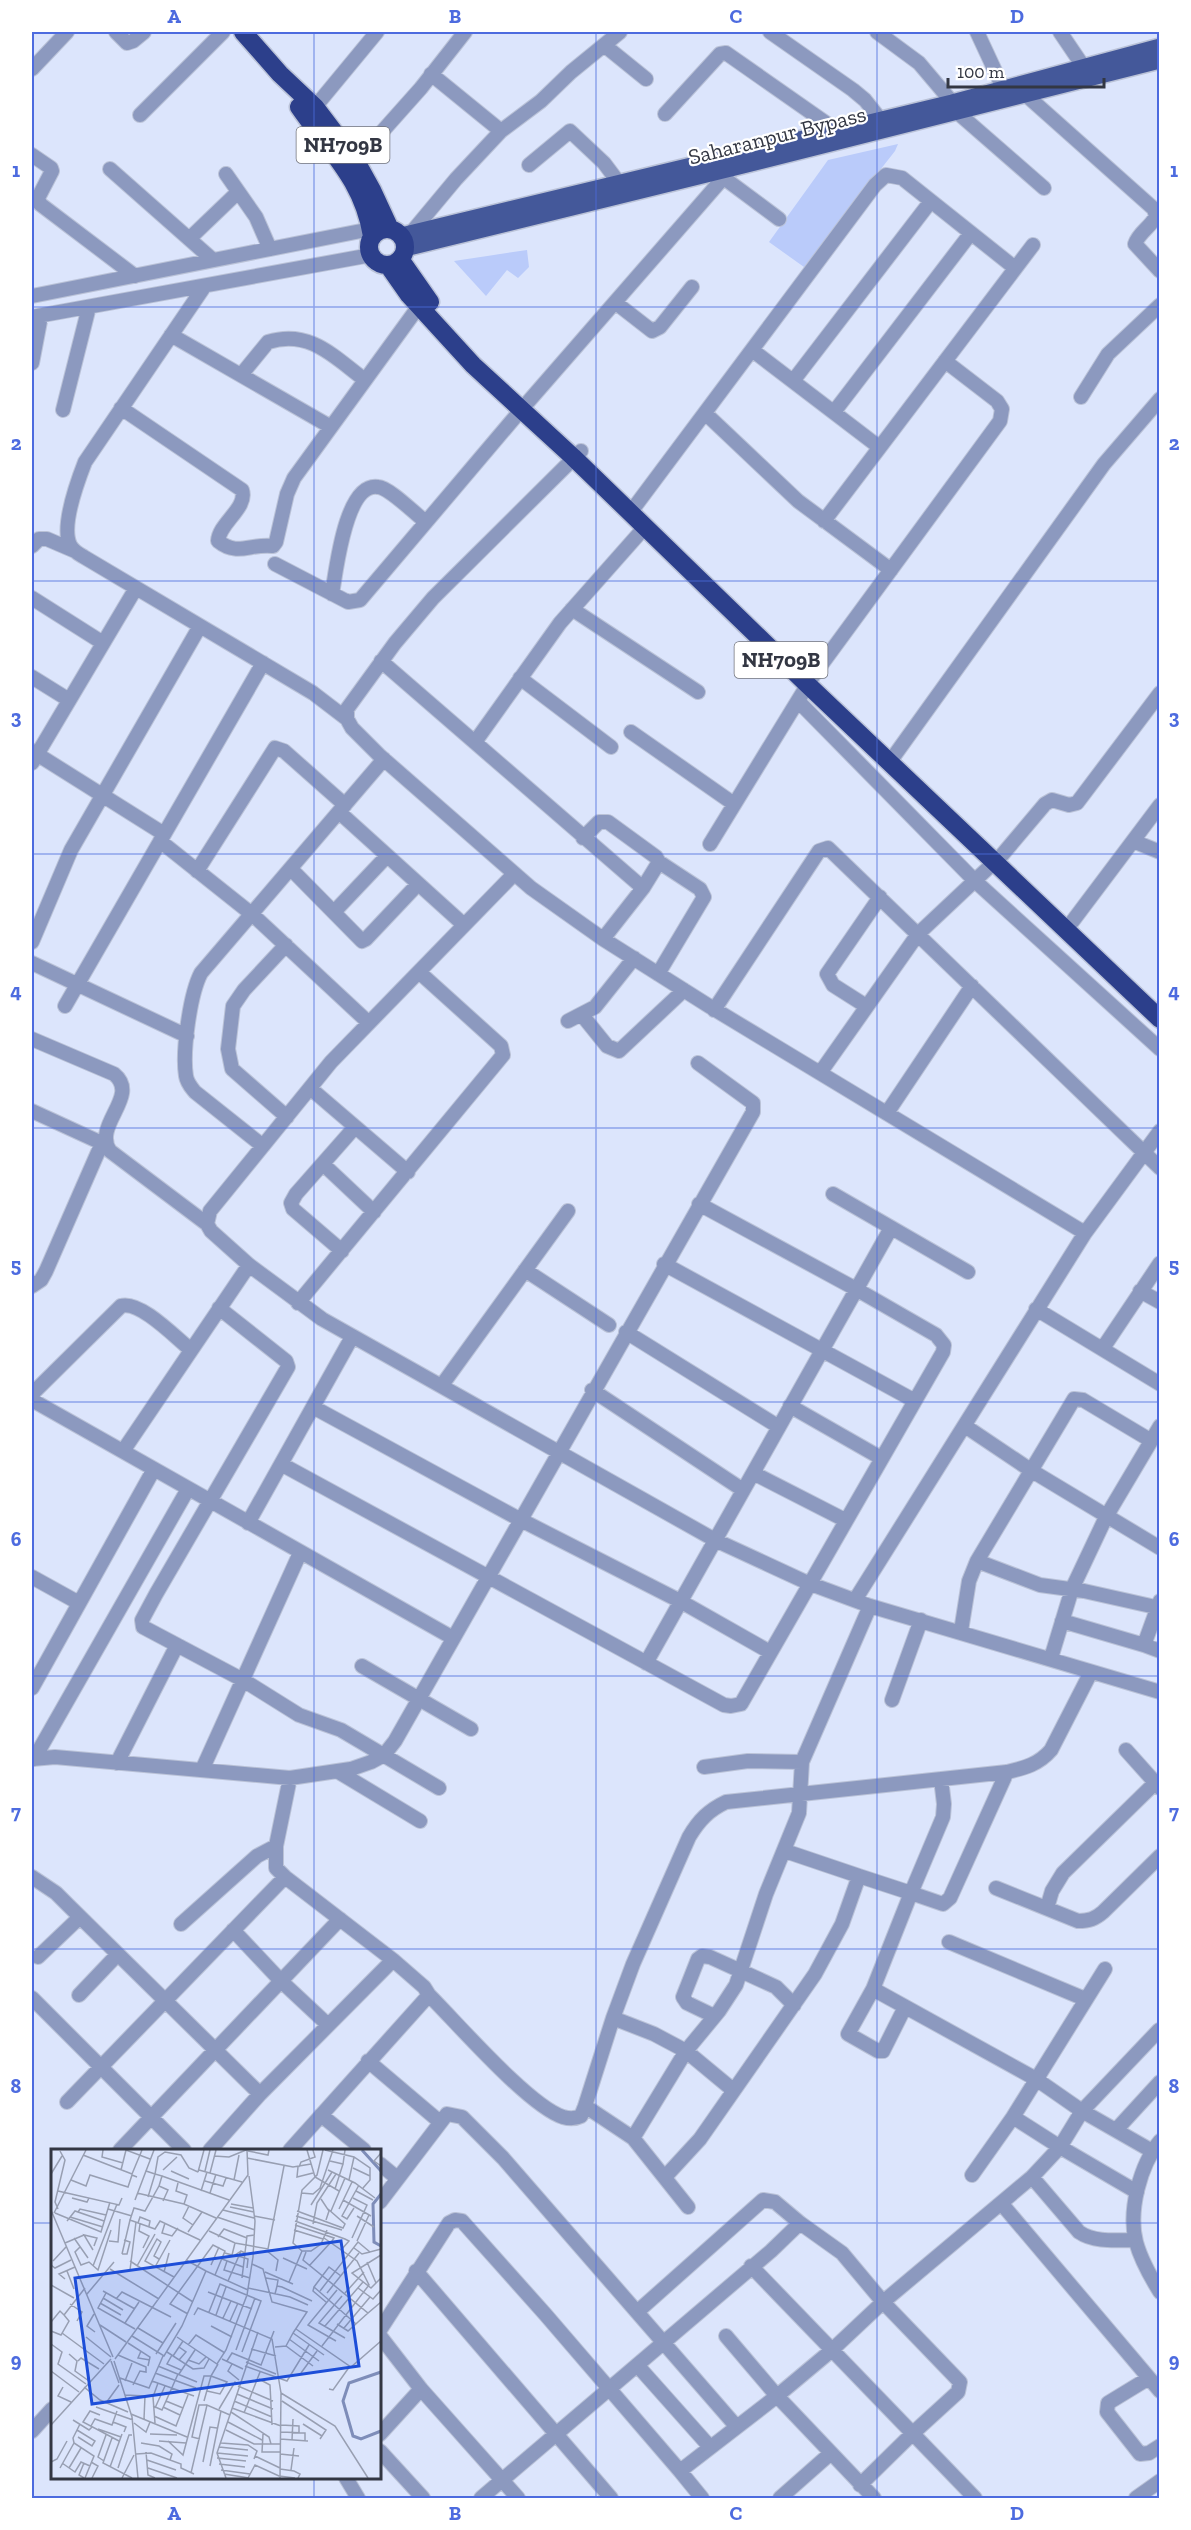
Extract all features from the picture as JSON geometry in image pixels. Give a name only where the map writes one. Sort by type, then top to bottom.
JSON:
[{"type":"highway","name":"NH709B","points":[[243,32],[280,74],[315,108],[356,161],[399,245],[446,322],[525,406]]},
{"type":"highway","name":"NH709B","points":[[280,74],[305,116],[355,182],[365,203],[371,233],[369,243],[371,255],[381,264],[399,245]]},
{"type":"highway","points":[[371,233],[383,229],[399,245]]},
{"type":"highway","name":"NH709B","points":[[399,245],[419,306],[461,354],[525,406],[636,505],[810,681]]},
{"type":"highway","name":"NH709B","points":[[577,454],[645,527],[998,859],[1160,1019]]},
{"type":"highway","name":"NH709B","points":[[998,859],[1072,922],[1160,1004]]},
{"type":"main road","points":[[399,245],[619,183],[880,119],[955,107],[1003,88],[1085,73],[1160,46]]},
{"type":"main road","name":"Saharanpur Bypass","points":[[399,245],[728,174],[955,107],[1026,94],[1085,73],[1160,61]]},
{"type":"street","points":[[32,69],[67,32]]},
{"type":"street","points":[[116,32],[127,43],[144,32]]},
{"type":"street","points":[[140,115],[223,32]]},
{"type":"street","points":[[315,108],[377,32]]},
{"type":"street","points":[[356,161],[465,32]]},
{"type":"street","points":[[399,245],[501,131],[541,101],[571,72],[620,32]]},
{"type":"street","points":[[770,32],[853,90],[865,100],[880,119]]},
{"type":"street","points":[[877,32],[919,63],[955,107],[1044,188]]},
{"type":"street","points":[[977,32],[1003,88]]},
{"type":"street","points":[[1060,32],[1085,73]]},
{"type":"street","points":[[604,45],[646,79]]},
{"type":"street","points":[[665,114],[720,54],[726,53],[836,130]]},
{"type":"street","points":[[431,74],[501,131]]},
{"type":"street","points":[[1026,94],[1154,209],[1156,216],[1154,220],[1138,237],[1135,244],[1160,271]]},
{"type":"street","points":[[529,165],[570,131],[604,163],[619,183]]},
{"type":"street","points":[[32,155],[51,168],[38,198],[40,204],[135,276]]},
{"type":"street","points":[[110,169],[213,260]]},
{"type":"street","points":[[226,174],[256,217],[270,249]]},
{"type":"street","points":[[275,564],[348,602],[360,600],[525,406],[728,174],[779,219]]},
{"type":"street","points":[[636,505],[886,175],[902,178],[1015,268]]},
{"type":"street","points":[[189,239],[238,192]]},
{"type":"street","points":[[794,381],[931,201]]},
{"type":"street","points":[[39,307],[135,276],[270,249],[371,233]]},
{"type":"street","points":[[834,412],[971,233]]},
{"type":"street","points":[[824,520],[1033,245]]},
{"type":"street","points":[[39,307],[89,307],[371,255]]},
{"type":"street","points":[[75,551],[70,544],[68,526],[80,475],[93,447],[204,287]]},
{"type":"street","points":[[616,303],[652,331],[660,327],[692,287]]},
{"type":"street","points":[[1081,398],[1108,354],[1160,305]]},
{"type":"street","points":[[121,408],[243,490],[242,501],[218,538],[220,543],[235,550],[261,544],[274,545],[287,494],[294,478],[419,306]]},
{"type":"street","points":[[32,363],[39,307]]},
{"type":"street","points":[[63,410],[89,307]]},
{"type":"street","points":[[171,335],[331,427]]},
{"type":"street","points":[[241,375],[268,342],[297,338],[317,345],[365,380]]},
{"type":"street","points":[[752,350],[879,447]]},
{"type":"street","points":[[710,843],[810,681],[1002,415],[1002,408],[997,401],[945,361]]},
{"type":"street","points":[[892,758],[1104,464],[1159,401]]},
{"type":"street","points":[[705,412],[790,494],[891,570]]},
{"type":"street","points":[[577,454],[459,570],[381,661],[347,709],[347,718],[352,728],[514,874],[603,939],[714,1010],[1085,1233]]},
{"type":"street","points":[[332,594],[349,512],[365,489],[380,487],[426,522]]},
{"type":"street","points":[[476,742],[572,609],[645,527]]},
{"type":"street","points":[[32,546],[39,538],[75,551],[313,693],[347,718]]},
{"type":"street","points":[[136,588],[33,756],[101,796],[162,838],[197,871],[286,945],[369,1023]]},
{"type":"street","points":[[32,598],[103,643]]},
{"type":"street","points":[[572,609],[698,692]]},
{"type":"street","points":[[32,942],[71,850],[200,626]]},
{"type":"street","points":[[381,661],[643,888]]},
{"type":"street","points":[[65,1006],[263,663]]},
{"type":"street","points":[[32,677],[69,700]]},
{"type":"street","points":[[520,678],[611,747]]},
{"type":"street","points":[[820,1072],[918,934],[998,859],[1049,801],[1056,800],[1069,805],[1077,803],[1160,693]]},
{"type":"street","points":[[798,701],[975,881],[1160,1048]]},
{"type":"street","points":[[631,732],[734,804]]},
{"type":"street","points":[[197,871],[275,748],[284,751],[387,856],[464,925]]},
{"type":"street","points":[[263,1146],[188,1084],[185,1065],[195,984],[201,973],[384,759]]},
{"type":"street","points":[[1072,922],[1160,805]]},
{"type":"street","points":[[584,838],[599,822],[608,822],[656,857],[659,862],[700,889],[704,897],[658,974]]},
{"type":"street","points":[[1132,841],[1160,852]]},
{"type":"street","points":[[714,1010],[819,851],[823,848],[832,850],[1160,1168]]},
{"type":"street","points":[[334,912],[387,856]]},
{"type":"street","points":[[603,939],[643,888],[659,862]]},
{"type":"street","points":[[291,869],[364,941],[418,884]]},
{"type":"street","points":[[207,1224],[210,1211],[331,1062],[514,874]]},
{"type":"street","points":[[866,1006],[833,985],[827,974],[880,897]]},
{"type":"street","points":[[286,945],[244,990],[233,1006],[228,1049],[232,1068],[287,1117]]},
{"type":"street","points":[[568,1021],[595,1007],[634,958]]},
{"type":"street","points":[[32,963],[188,1036]]},
{"type":"street","points":[[298,1303],[503,1054],[501,1046],[419,972]]},
{"type":"street","points":[[887,1113],[972,986]]},
{"type":"street","points":[[582,1015],[607,1046],[619,1051],[684,990]]},
{"type":"street","points":[[32,1039],[114,1074],[121,1079],[123,1087],[122,1096],[104,1144],[46,1271],[41,1280],[32,1286]]},
{"type":"street","points":[[33,1759],[55,1757],[290,1778],[337,1771],[370,1762],[384,1755],[395,1741],[754,1107],[750,1100],[698,1063]]},
{"type":"street","points":[[310,1088],[408,1172]]},
{"type":"street","points":[[32,1111],[104,1144],[110,1151],[207,1224],[211,1231],[249,1265],[298,1303],[352,1337],[442,1385],[715,1540],[808,1583],[855,1600],[1160,1692]]},
{"type":"street","points":[[342,1251],[293,1209],[291,1203],[296,1194],[356,1127]]},
{"type":"street","points":[[855,1600],[1085,1233],[1160,1131]]},
{"type":"street","points":[[322,1164],[374,1212]]},
{"type":"street","points":[[833,1194],[968,1272]]},
{"type":"street","points":[[281,1464],[646,1663],[731,1706],[741,1704],[808,1583],[943,1352],[941,1341],[856,1289],[699,1204]]},
{"type":"street","points":[[442,1385],[568,1211]]},
{"type":"street","points":[[646,1663],[891,1228]]},
{"type":"street","points":[[1103,1348],[1160,1263]]},
{"type":"street","points":[[664,1264],[915,1401]]},
{"type":"street","points":[[123,1451],[249,1265]]},
{"type":"street","points":[[525,1270],[609,1325]]},
{"type":"street","points":[[1140,1291],[1160,1302]]},
{"type":"street","points":[[32,1394],[121,1306],[139,1308],[191,1350]]},
{"type":"street","points":[[219,1308],[286,1361],[288,1367],[142,1624],[146,1629],[243,1680],[299,1715],[331,1725],[439,1788]]},
{"type":"street","points":[[1036,1310],[1160,1384]]},
{"type":"street","points":[[626,1332],[779,1427]]},
{"type":"street","points":[[248,1524],[352,1337]]},
{"type":"street","points":[[592,1390],[743,1490]]},
{"type":"street","points":[[961,1631],[969,1581],[977,1560],[1071,1403],[1078,1398],[1150,1440]]},
{"type":"street","points":[[32,1400],[453,1638]]},
{"type":"street","points":[[790,1406],[881,1458]]},
{"type":"street","points":[[313,1407],[521,1520],[680,1601],[770,1652]]},
{"type":"street","points":[[965,1426],[1032,1471],[1160,1548]]},
{"type":"street","points":[[1051,1658],[1072,1589],[1106,1517],[1160,1426]]},
{"type":"street","points":[[32,1688],[154,1469]]},
{"type":"street","points":[[753,1473],[845,1520]]},
{"type":"street","points":[[33,1759],[188,1489]]},
{"type":"street","points":[[202,1770],[300,1553]]},
{"type":"street","points":[[977,1560],[1024,1581],[1159,1605],[1144,1645]]},
{"type":"street","points":[[32,1577],[79,1603]]},
{"type":"street","points":[[633,2138],[686,2051],[727,2000],[742,1972],[766,1894],[799,1813],[802,1762],[870,1605]]},
{"type":"street","points":[[892,1700],[921,1620]]},
{"type":"street","points":[[1062,1621],[1160,1651]]},
{"type":"street","points":[[117,1763],[177,1645]]},
{"type":"street","points":[[362,1666],[471,1729]]},
{"type":"street","points":[[290,1778],[276,1846],[276,1868],[424,1987],[429,1995],[520,2086],[545,2107],[563,2117],[574,2119],[581,2116],[613,2018],[688,1837],[699,1820],[712,1808],[726,1802],[1007,1772],[1029,1767],[1043,1760],[1051,1750],[1091,1672]]},
{"type":"street","points":[[1047,1908],[1052,1891],[1062,1872],[1157,1785],[1126,1750]]},
{"type":"street","points":[[704,1767],[747,1761],[802,1762]]},
{"type":"street","points":[[337,1771],[420,1821]]},
{"type":"street","points":[[785,1851],[943,1904],[950,1898],[1007,1772]]},
{"type":"street","points":[[905,2007],[884,2050],[878,2051],[848,2034],[873,1989],[943,1817],[944,1804],[940,1779]]},
{"type":"street","points":[[181,1924],[257,1856],[276,1846]]},
{"type":"street","points":[[996,1888],[1078,1921],[1095,1918],[1160,1856]]},
{"type":"street","points":[[665,2177],[700,2139],[829,1952],[842,1924],[859,1876]]},
{"type":"street","points":[[32,1877],[56,1893],[260,2094]]},
{"type":"street","points":[[67,2103],[285,1877]]},
{"type":"street","points":[[38,1957],[80,1917]]},
{"type":"street","points":[[122,2149],[340,1919]]},
{"type":"street","points":[[233,1930],[281,1981],[327,2024]]},
{"type":"street","points":[[949,1942],[1085,1999]]},
{"type":"street","points":[[79,1995],[118,1954]]},
{"type":"street","points":[[714,2016],[687,2003],[683,1997],[698,1959],[702,1956],[710,1957],[776,1987],[794,2005]]},
{"type":"street","points":[[212,2149],[260,2094],[327,2024],[393,1960]]},
{"type":"street","points":[[972,2175],[1013,2117],[1105,1969]]},
{"type":"street","points":[[873,1989],[1036,2079],[1082,2112],[1116,2130],[1156,2146],[1137,2192],[1135,2240],[1143,2263],[1160,2292]]},
{"type":"street","points":[[292,2149],[429,1995]]},
{"type":"street","points":[[32,1998],[182,2149]]},
{"type":"street","points":[[613,2018],[654,2034],[686,2051],[733,2090]]},
{"type":"street","points":[[680,2471],[777,2396],[832,2350],[883,2302],[1032,2177],[1060,2147],[1082,2112],[1159,2030]]},
{"type":"street","points":[[368,2061],[440,2122]]},
{"type":"street","points":[[1116,2130],[1160,2082]]},
{"type":"street","points":[[585,2106],[633,2138],[688,2208]]},
{"type":"street","points":[[381,2201],[440,2122],[451,2113],[462,2117],[503,2158],[736,2426]]},
{"type":"street","points":[[321,2115],[362,2149]]},
{"type":"street","points":[[1013,2117],[1137,2192]]},
{"type":"street","points":[[381,2165],[397,2178]]},
{"type":"street","points":[[1032,2177],[1085,2236],[1095,2239],[1135,2240]]},
{"type":"street","points":[[637,2312],[763,2200],[775,2202],[842,2253],[883,2302],[960,2382],[958,2392],[860,2485]]},
{"type":"street","points":[[1001,2203],[1160,2391]]},
{"type":"street","points":[[381,2328],[449,2223],[455,2220],[462,2221],[610,2388],[703,2498]]},
{"type":"street","points":[[481,2499],[800,2223]]},
{"type":"street","points":[[751,2266],[975,2499]]},
{"type":"street","points":[[416,2271],[611,2499]]},
{"type":"street","points":[[726,2336],[777,2396],[874,2499]]},
{"type":"street","points":[[381,2337],[421,2389],[518,2499]]},
{"type":"street","points":[[637,2364],[710,2447]]},
{"type":"street","points":[[1149,2378],[1108,2403],[1106,2408],[1140,2454],[1149,2453],[1160,2446]]},
{"type":"street","points":[[381,2433],[421,2389]]},
{"type":"street","points":[[32,2431],[51,2410]]},
{"type":"street","points":[[381,2452],[423,2499]]},
{"type":"street","points":[[780,2499],[831,2453]]},
{"type":"street","points":[[347,2479],[358,2499]]},
{"type":"street","points":[[1136,2499],[1160,2481]]},
{"type":"shaded area","points":[[898,144],[895,151],[804,267],[769,242],[828,160]]},
{"type":"shaded area","points":[[527,250],[529,267],[518,278],[507,270],[486,296],[454,261]]}]
